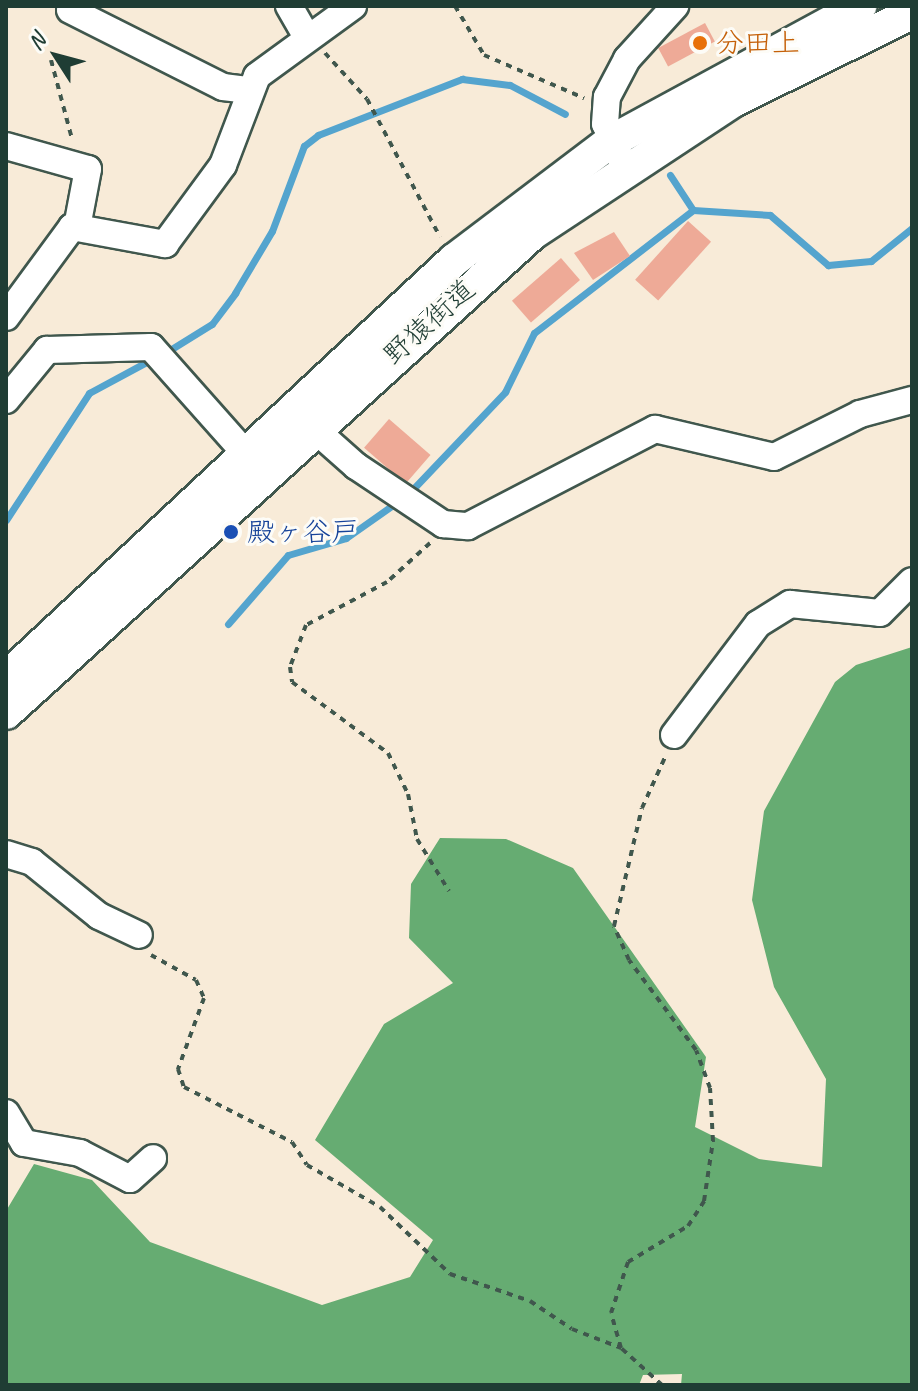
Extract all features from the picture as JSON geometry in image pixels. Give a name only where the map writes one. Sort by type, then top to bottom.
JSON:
[{"type":"main road","name":"野猿街道","points":[[6,713],[304,420],[454,260],[619,154],[861,6]]},
{"type":"main road","name":"野猿街道","points":[[6,678],[247,455],[304,420],[480,277],[619,154],[912,13]]},
{"type":"street","points":[[289,6],[305,34]]},
{"type":"street","points":[[77,227],[165,244],[223,165],[247,90],[305,34],[353,6]]},
{"type":"street","points":[[619,154],[605,105],[627,59],[675,6]]},
{"type":"street","points":[[70,10],[223,87],[247,90]]},
{"type":"street","points":[[6,146],[78,161],[88,169],[77,227],[6,317]]},
{"type":"street","points":[[6,400],[47,350],[158,355],[247,455]]},
{"type":"street","points":[[304,420],[443,524],[468,526],[655,429],[774,457],[860,414],[912,400]]},
{"type":"street","points":[[674,735],[758,624],[790,604],[880,613],[912,581]]},
{"type":"street","points":[[6,854],[32,862],[99,916],[139,935]]},
{"type":"street","points":[[6,1113],[24,1143],[80,1153],[130,1179],[153,1158]]},
{"type":"path","points":[[455,6],[472,41],[493,60],[552,90],[605,105]]},
{"type":"path","points":[[305,34],[367,99],[454,260]]},
{"type":"path","points":[[51,60],[78,161]]},
{"type":"path","points":[[443,524],[387,582],[306,625],[290,667],[292,682],[388,753],[408,794],[417,839],[449,891]]},
{"type":"path","points":[[621,1348],[611,1313],[614,1288],[628,1262],[688,1226],[704,1201],[713,1141],[710,1088],[696,1050],[629,960],[614,926],[619,894],[642,808],[674,735]]},
{"type":"path","points":[[139,935],[149,953],[196,980],[204,998],[178,1069],[184,1087],[292,1142],[307,1165],[380,1207],[450,1274],[530,1301],[572,1329],[621,1348],[662,1385]]},
{"type":"green space","points":[[912,647],[912,1385],[681,1385],[682,1374],[643,1375],[639,1385],[6,1385],[6,1211],[34,1164],[92,1180],[150,1242],[322,1305],[410,1277],[433,1240],[315,1140],[384,1024],[453,983],[409,938],[411,884],[440,838],[506,839],[573,868],[706,1057],[695,1127],[759,1159],[822,1167],[826,1079],[774,987],[752,900],[764,811],[835,682],[856,665]]},
{"type":"building","points":[[705,23],[715,42],[668,66],[658,48]]},
{"type":"building","points":[[688,221],[711,242],[658,300],[635,280]]},
{"type":"building","points":[[614,232],[630,256],[593,280],[574,253]]},
{"type":"building","points":[[561,258],[580,280],[531,323],[512,301]]},
{"type":"building","points":[[389,419],[431,455],[406,484],[364,448]]},
{"type":"waterway","points":[[165,353],[212,324],[235,293],[272,231],[304,146],[318,135],[462,79],[510,85],[565,114]]},
{"type":"waterway","points":[[670,175],[693,210],[770,215],[828,265],[871,261],[912,228]]},
{"type":"waterway","points":[[413,489],[505,392],[534,333],[693,210]]},
{"type":"waterway","points":[[6,520],[89,393],[154,358]]},
{"type":"waterway","points":[[228,624],[288,555],[346,538],[393,505]]},
{"type":"place","name":"分田上","points":[[700,43]]},
{"type":"place","name":"殿ヶ谷戸","points":[[231,532]]}]
